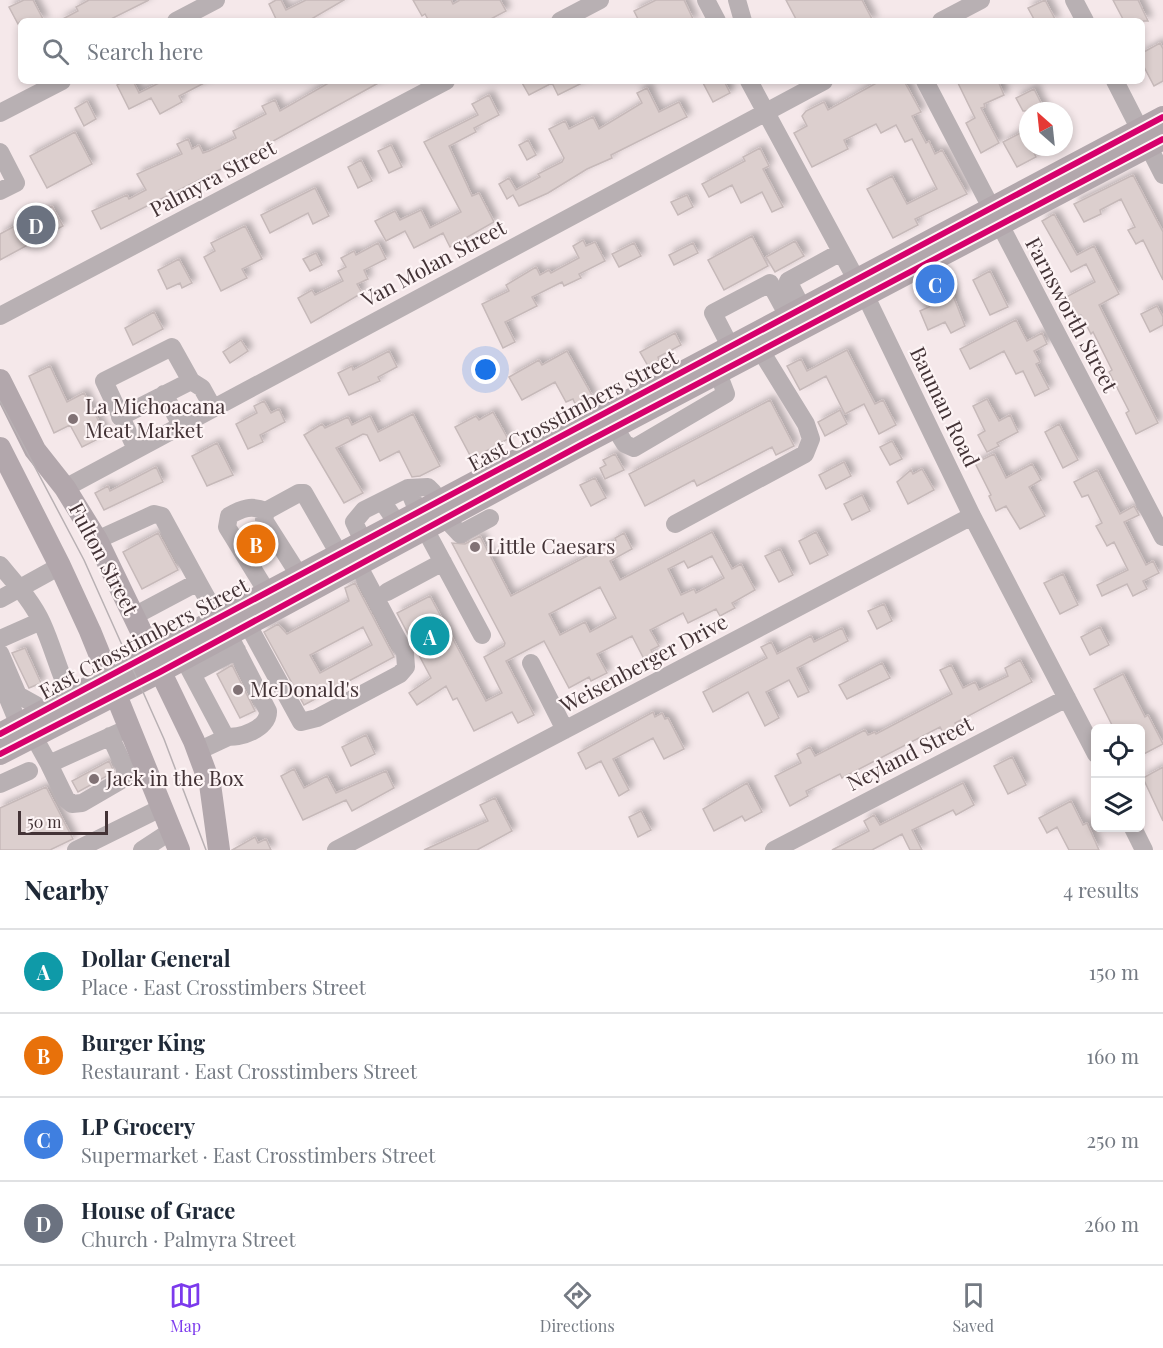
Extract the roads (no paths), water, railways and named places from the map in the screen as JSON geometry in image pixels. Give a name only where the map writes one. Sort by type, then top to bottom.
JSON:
[{"type":"main road","name":"East Crosstimbers Street","points":[[18,732],[156,662],[233,632],[267,592],[303,584],[358,565],[431,515],[713,365],[761,351],[860,287],[994,216],[1151,138],[1163,117]]},
{"type":"main road","name":"East Crosstimbers Street","points":[[578,437],[615,428],[662,403],[713,365],[730,346],[827,295],[860,287]]},
{"type":"main road","name":"Fulton Street","points":[[0,380],[34,450],[65,488],[97,540],[198,752],[210,784],[219,850]]},
{"type":"main road","name":"Fulton Street","points":[[0,448],[60,566],[112,685],[119,732],[161,808],[175,840]]},
{"type":"main road","name":"East Crosstimbers Street","points":[[156,662],[188,667],[233,632],[303,584],[339,554],[397,523],[431,515]]},
{"type":"main road","name":"East Crosstimbers Street","points":[[0,754],[18,732],[40,714],[72,697],[112,685]]},
{"type":"street","points":[[182,18],[216,0]]},
{"type":"street","points":[[566,18],[600,0]]},
{"type":"street","points":[[706,0],[715,18]]},
{"type":"street","points":[[737,0],[742,18]]},
{"type":"street","points":[[946,18],[981,0]]},
{"type":"street","points":[[1074,0],[1083,18]]},
{"type":"street","points":[[0,113],[56,84]]},
{"type":"street","name":"Palmyra Street","points":[[0,316],[440,84]]},
{"type":"street","name":"Bauman Road","points":[[751,84],[860,287],[972,516],[1091,746]]},
{"type":"street","name":"Van Molan Street","points":[[65,488],[818,84]]},
{"type":"street","name":"Farnsworth Street","points":[[927,84],[1163,537]]},
{"type":"street","points":[[1117,84],[1151,138],[1163,175]]},
{"type":"street","points":[[0,152],[8,187]]},
{"type":"street","points":[[795,312],[789,281],[841,252]]},
{"type":"street","points":[[812,268],[827,295]]},
{"type":"street","points":[[730,346],[713,313],[770,283],[795,312]]},
{"type":"street","points":[[136,449],[104,381],[172,347],[191,381],[202,388],[213,408]]},
{"type":"street","points":[[675,524],[805,454],[811,440],[806,424],[761,351]]},
{"type":"street","points":[[615,428],[630,448],[726,394],[713,365]]},
{"type":"street","points":[[120,417],[191,381]]},
{"type":"street","points":[[164,394],[181,425]]},
{"type":"street","points":[[662,403],[674,425]]},
{"type":"street","points":[[363,541],[354,522],[364,510],[408,488],[428,487],[433,492],[431,515],[442,562],[482,635]]},
{"type":"street","points":[[303,584],[264,520],[266,511],[298,492],[304,493],[339,554]]},
{"type":"street","points":[[382,501],[397,523]]},
{"type":"street","points":[[266,511],[255,506],[239,510],[229,516],[227,527],[267,592]]},
{"type":"street","points":[[97,540],[153,514],[162,516],[198,582],[302,722],[316,718],[389,679],[406,667],[407,661],[358,565]]},
{"type":"street","points":[[431,515],[460,534],[490,518]]},
{"type":"street","name":"Weisenberger Drive","points":[[336,850],[972,516]]},
{"type":"street","points":[[387,592],[442,562]]},
{"type":"street","points":[[0,566],[19,586],[39,617],[60,674],[72,697]]},
{"type":"street","points":[[0,599],[19,586],[60,566]]},
{"type":"street","points":[[134,616],[198,582]]},
{"type":"street","points":[[0,634],[39,617]]},
{"type":"street","points":[[0,639],[39,617]]},
{"type":"street","points":[[198,752],[228,737],[248,733],[264,723],[268,717],[268,711],[233,632]]},
{"type":"street","points":[[0,653],[18,694],[36,705],[40,714]]},
{"type":"street","points":[[531,663],[565,730]]},
{"type":"street","points":[[188,667],[221,731],[228,737]]},
{"type":"street","points":[[0,680],[18,732],[49,764],[66,799],[72,804],[82,803],[125,778],[119,732],[49,764]]},
{"type":"street","name":"Neyland Street","points":[[774,850],[1067,698]]},
{"type":"street","points":[[0,784],[29,771]]},
{"type":"street","points":[[76,850],[161,808]]},
{"type":"street","points":[[1135,832],[1144,850]]},
{"type":"street","points":[[142,850],[175,840]]},
{"type":"tram line","points":[[0,401],[84,560],[164,739],[206,850]]},
{"type":"place","name":"House of Grace","points":[[36,225]]},
{"type":"place","name":"LP Grocery","points":[[935,284]]},
{"type":"place","name":"La Michoacana Meat Market","points":[[73,419]]},
{"type":"place","name":"Burger King","points":[[256,544]]},
{"type":"place","name":"Little Caesars","points":[[475,547]]},
{"type":"place","name":"Dollar General","points":[[430,636]]},
{"type":"place","name":"McDonald's","points":[[238,690]]},
{"type":"place","name":"Jack in the Box","points":[[94,779]]}]
